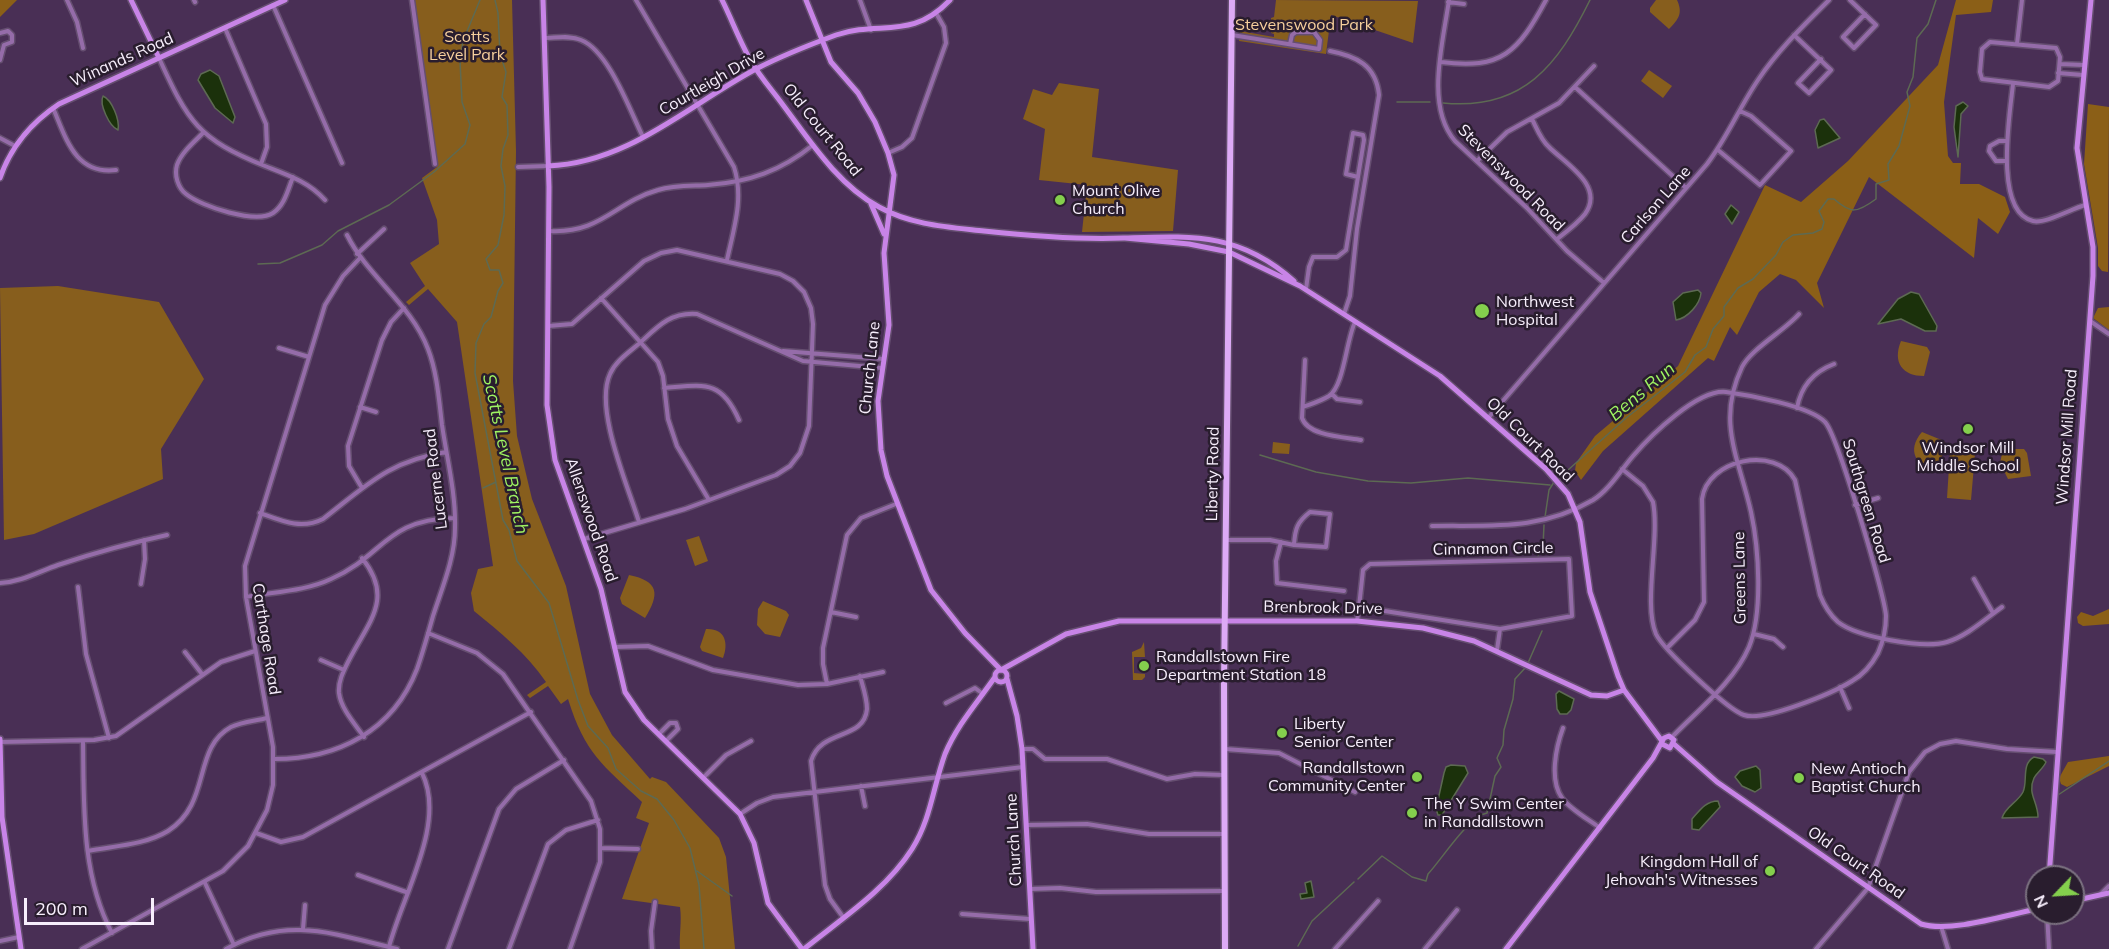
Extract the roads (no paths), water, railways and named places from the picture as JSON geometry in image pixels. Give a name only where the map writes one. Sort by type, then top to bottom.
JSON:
[{"type":"main road","name":"Liberty Road","points":[[1225,949],[1224,620],[1232,0]]},
{"type":"street","points":[[67,0],[77,22],[83,48]]},
{"type":"street","points":[[131,0],[179,102],[203,133],[230,152],[293,177],[313,188],[326,201]]},
{"type":"street","name":"Winands Road","points":[[0,178],[15,146],[34,123],[53,108],[285,0]]},
{"type":"street","points":[[412,0],[435,164]]},
{"type":"street","name":"Allenswood Road","points":[[543,0],[549,231],[547,405],[551,441],[560,477],[601,589],[621,681],[630,702],[740,814],[754,843],[768,903],[803,949]]},
{"type":"street","points":[[636,0],[729,156],[738,182],[739,208],[727,260]]},
{"type":"street","name":"Old Court Road","points":[[722,0],[756,69],[813,144],[852,188],[889,212],[930,225],[1045,237],[1181,236],[1229,243],[1265,259],[1300,286]]},
{"type":"street","name":"Church Lane","points":[[806,0],[831,62],[866,104],[888,153],[894,182],[885,238],[884,267],[889,314],[878,401],[881,450],[896,504],[931,590],[989,660],[1011,695],[1022,748],[1033,949]]},
{"type":"street","points":[[860,0],[871,30]]},
{"type":"street","name":"Courtleigh Drive","points":[[518,166],[548,165],[598,158],[643,137],[756,69],[848,32],[905,27],[936,13],[950,0]]},
{"type":"street","points":[[1441,62],[1477,65],[1500,58],[1525,33],[1546,0]]},
{"type":"street","name":"Carlson Lane","points":[[1489,417],[1718,150],[1759,78],[1794,35],[1829,0]]},
{"type":"street","points":[[1850,0],[1865,14],[1876,25],[1854,48],[1843,37],[1865,14]]},
{"type":"street","points":[[2017,44],[2022,0]]},
{"type":"street","name":"Windsor Mill Road","points":[[2050,865],[2094,262],[2077,148],[2091,0]]},
{"type":"street","points":[[1449,1],[1464,4]]},
{"type":"street","name":"Stevenswood Road","points":[[1449,1],[1437,97],[1439,115],[1449,135],[1604,284]]},
{"type":"street","points":[[273,5],[342,163]]},
{"type":"street","points":[[888,153],[902,147],[912,138],[944,49],[946,32],[936,13]]},
{"type":"street","points":[[225,28],[266,124],[267,147],[261,164]]},
{"type":"street","points":[[0,33],[8,31],[12,35],[12,42],[2,44],[0,60]]},
{"type":"street","points":[[1232,35],[1319,49],[1320,40],[1314,32],[1293,33],[1290,44]]},
{"type":"street","points":[[1794,35],[1821,60],[1831,70],[1809,93],[1798,83],[1821,60]]},
{"type":"street","points":[[544,38],[576,38],[595,48],[604,60],[643,137]]},
{"type":"street","points":[[1990,42],[2017,44],[2056,48],[2059,52],[2060,64],[2058,81],[2053,86],[2013,84],[1982,79],[1980,72],[1982,49],[1990,42]]},
{"type":"street","points":[[1330,51],[1353,56],[1364,63],[1376,80],[1379,95],[1356,237],[1351,290],[1344,314]]},
{"type":"street","points":[[2060,64],[2084,65]]},
{"type":"street","points":[[1477,161],[1507,132],[1551,109],[1594,66]]},
{"type":"street","points":[[2058,73],[2083,75]]},
{"type":"street","points":[[2013,84],[2007,141],[2007,161],[2013,204],[2026,219],[2041,221],[2085,205]]},
{"type":"street","points":[[1575,87],[1686,188]]},
{"type":"street","points":[[53,108],[72,152],[80,161],[99,169],[116,170]]},
{"type":"street","points":[[1718,150],[1760,185],[1791,151],[1751,116],[1740,111]]},
{"type":"street","points":[[1532,119],[1543,140],[1584,179],[1589,192],[1589,204],[1584,215],[1557,240]]},
{"type":"street","points":[[203,133],[182,156],[177,166],[178,182],[183,192],[191,198],[247,217],[259,218],[270,215],[281,206],[293,177]]},
{"type":"street","points":[[1306,289],[1313,257],[1336,257],[1346,250],[1358,177],[1364,140],[1363,135],[1353,133],[1346,174],[1358,177]]},
{"type":"street","points":[[0,138],[15,146]]},
{"type":"street","points":[[2007,141],[1995,142],[1990,146],[1989,151],[1996,161],[2007,161]]},
{"type":"street","points":[[549,231],[572,230],[591,225],[656,190],[738,182],[776,170],[813,144]]},
{"type":"street","points":[[871,202],[885,238]]},
{"type":"street","name":"Carthage Road","points":[[82,949],[205,883],[232,863],[256,834],[270,798],[274,759],[246,597],[245,566],[330,296],[359,256],[384,229]]},
{"type":"street","name":"Lucerne Road","points":[[274,759],[326,754],[364,737],[383,721],[406,691],[417,669],[450,564],[455,518],[429,351],[404,308],[359,256],[347,235]]},
{"type":"street","name":"Old Court Road","points":[[1125,238],[1189,244],[1229,252],[1300,286],[1440,376],[1489,417],[1559,482],[1575,508],[1583,534],[1593,606],[1624,690],[1667,744],[1717,782],[1915,921],[1928,926],[1941,926],[2025,911]]},
{"type":"street","points":[[547,326],[572,324],[636,267],[661,253],[685,250],[780,274],[799,286],[811,308],[807,437],[796,459],[776,475],[709,500],[584,539]]},
{"type":"street","points":[[601,298],[658,362],[668,419],[677,447],[709,500]]},
{"type":"street","points":[[362,488],[351,472],[347,453],[382,340],[391,322],[404,308]]},
{"type":"street","points":[[639,522],[609,421],[607,382],[613,369],[666,320],[689,314],[706,317],[811,363],[882,368]]},
{"type":"street","name":"Greens Lane","points":[[1672,737],[1740,664],[1754,634],[1757,606],[1755,544],[1751,513],[1729,430],[1733,393],[1745,362],[1799,315]]},
{"type":"street","points":[[2089,320],[2109,334]]},
{"type":"street","points":[[1303,407],[1332,394],[1338,382],[1347,340],[1356,321]]},
{"type":"street","points":[[279,348],[309,357]]},
{"type":"street","points":[[779,350],[884,359]]},
{"type":"street","points":[[1305,360],[1303,422],[1308,428],[1361,440]]},
{"type":"street","points":[[1797,408],[1806,384],[1818,372],[1834,364]]},
{"type":"street","points":[[664,388],[705,386],[717,389],[726,396],[739,420]]},
{"type":"street","name":"Southgreen Road","points":[[1432,526],[1538,523],[1575,508],[1599,496],[1641,448],[1699,398],[1713,393],[1733,393],[1797,408],[1819,417],[1830,428],[1885,608],[1884,637]]},
{"type":"street","points":[[1332,394],[1337,399],[1360,402]]},
{"type":"street","points":[[360,407],[376,412]]},
{"type":"street","points":[[260,513],[290,524],[311,524],[323,519],[389,469],[408,460],[446,452]]},
{"type":"street","points":[[1667,648],[1695,620],[1704,602],[1702,499],[1705,487],[1717,473],[1756,460],[1772,460],[1792,474],[1798,487],[1820,595],[1826,609],[1847,627],[1924,645],[1947,642],[1965,633],[2002,607]]},
{"type":"street","points":[[1622,469],[1644,486],[1653,502],[1652,614],[1656,634],[1667,648],[1735,712],[1760,717],[1852,682],[1877,655],[1884,637]]},
{"type":"street","points":[[1855,505],[1878,498]]},
{"type":"street","points":[[827,684],[823,657],[844,544],[850,529],[868,514],[896,504]]},
{"type":"street","points":[[1225,540],[1281,542],[1294,545],[1326,547],[1330,514],[1310,512],[1300,520],[1294,545]]},
{"type":"street","points":[[246,597],[325,582],[345,571],[408,525],[435,518],[455,518]]},
{"type":"street","points":[[0,583],[26,579],[60,564],[144,540],[167,536]]},
{"type":"street","points":[[141,585],[145,559],[144,540]]},
{"type":"street","points":[[1281,542],[1276,561],[1276,583],[1344,591]]},
{"type":"street","points":[[362,558],[377,581],[379,598],[344,670],[339,686],[340,697],[364,737]]},
{"type":"street","name":"Cinnamon Circle","points":[[1357,621],[1363,570],[1370,564],[1569,559],[1572,616],[1500,629],[1359,607]]},
{"type":"street","points":[[1974,579],[1993,613]]},
{"type":"street","points":[[78,587],[86,654],[109,738]]},
{"type":"street","points":[[831,612],[856,617]]},
{"type":"street","name":"Brenbrook Drive","points":[[803,949],[880,886],[910,851],[929,814],[938,777],[957,730],[984,692],[1015,663],[1054,640],[1101,624],[1134,620],[1357,621],[1423,628],[1497,650],[1591,695],[1607,696],[1624,690]]},
{"type":"street","points":[[1497,650],[1500,629]]},
{"type":"street","points":[[428,633],[455,642],[487,660],[510,681],[591,801],[598,820],[601,848],[596,876],[570,949]]},
{"type":"street","points":[[1754,634],[1774,639],[1784,647]]},
{"type":"street","points":[[613,647],[648,646],[713,670],[798,685],[827,684],[883,672]]},
{"type":"street","points":[[185,651],[202,674]]},
{"type":"street","points":[[21,949],[2,837],[0,741],[83,741],[109,738],[130,727],[221,662],[255,651]]},
{"type":"street","points":[[321,660],[344,670]]},
{"type":"street","points":[[843,917],[830,899],[825,885],[811,767],[816,750],[830,738],[850,732],[864,719],[867,707],[860,676]]},
{"type":"street","points":[[1840,687],[1849,708]]},
{"type":"street","points":[[946,703],[975,688],[984,692]]},
{"type":"street","points":[[256,834],[281,842],[296,840],[531,712]]},
{"type":"street","points":[[88,851],[151,839],[175,826],[193,805],[208,752],[219,737],[237,725],[267,718]]},
{"type":"street","points":[[659,734],[670,723],[676,723],[678,729],[666,741]]},
{"type":"street","points":[[1563,728],[1556,748],[1557,783],[1560,795],[1600,828]]},
{"type":"street","points":[[1506,949],[1672,737]]},
{"type":"street","points":[[83,741],[84,817],[88,851],[97,900],[111,933]]},
{"type":"street","points":[[704,777],[726,755],[751,741]]},
{"type":"street","points":[[1816,949],[1868,888],[1909,772],[1925,752],[1940,744],[1956,741],[2007,749],[2057,752]]},
{"type":"street","points":[[1022,748],[1033,749],[1045,759],[1107,759],[1160,778],[1224,775]]},
{"type":"street","points":[[1224,749],[1279,753],[1355,792]]},
{"type":"street","points":[[448,949],[499,809],[516,789],[564,760]]},
{"type":"street","points":[[740,814],[757,803],[773,797],[1023,767]]},
{"type":"street","points":[[389,947],[406,892],[423,849],[430,817],[429,790],[422,773]]},
{"type":"street","points":[[861,786],[865,806]]},
{"type":"street","points":[[509,949],[548,844],[566,830],[598,820]]},
{"type":"street","points":[[1027,825],[1087,824],[1149,834],[1224,834]]},
{"type":"street","points":[[601,848],[638,849]]},
{"type":"street","points":[[358,875],[406,892]]},
{"type":"street","points":[[205,883],[234,945]]},
{"type":"street","points":[[2100,895],[2109,886]]},
{"type":"street","points":[[1030,889],[1060,888],[1096,892],[1224,891]]},
{"type":"street","points":[[2085,898],[2109,893]]},
{"type":"street","points":[[1335,949],[1378,901]]},
{"type":"street","points":[[652,949],[651,931],[655,902]]},
{"type":"street","points":[[303,929],[305,905]]},
{"type":"street","points":[[1425,949],[1457,910]]},
{"type":"street","points":[[962,914],[1030,919]]},
{"type":"street","points":[[2048,925],[2049,949]]},
{"type":"street","points":[[1941,926],[1948,949]]},
{"type":"street","points":[[226,949],[270,932],[303,929],[397,949]]},
{"type":"street","points":[[0,941],[20,937]]},
{"type":"waterway","points":[[258,264],[280,263],[322,245],[338,231],[389,205],[434,172],[465,144],[470,125],[462,102],[460,61],[463,41],[480,0]]},
{"type":"waterway","name":"Scotts Level Branch","points":[[495,0],[500,54],[506,72],[502,97],[507,105],[508,135],[501,166],[505,186],[504,215],[498,245],[486,259],[490,270],[499,270],[503,283],[498,291],[491,317],[484,324],[476,343],[475,373],[503,520],[509,530],[517,561],[549,603],[588,726],[608,748],[616,769],[641,791],[657,799],[674,820],[690,848],[699,885],[704,949]]},
{"type":"waterway","points":[[1443,103],[1471,104],[1495,99],[1516,91],[1534,79],[1565,45],[1590,0]]},
{"type":"waterway","name":"Bens Run","points":[[1558,479],[1626,418],[1685,372],[1695,355],[1706,347],[1713,329],[1724,316],[1724,307],[1738,288],[1753,279],[1776,255],[1783,242],[1793,235],[1813,233],[1822,229],[1824,222],[1819,211],[1828,199],[1834,199],[1854,210],[1876,199],[1876,184],[1889,180],[1888,164],[1899,146],[1910,106],[1907,92],[1913,77],[1917,38],[1928,24],[1936,0]]},
{"type":"waterway","points":[[1397,102],[1430,102]]},
{"type":"waterway","points":[[1260,455],[1316,472],[1368,481],[1411,483],[1468,478],[1550,485]]},
{"type":"waterway","points":[[483,488],[496,482]]},
{"type":"waterway","name":"Bens Run","points":[[1545,517],[1549,490],[1554,482]]},
{"type":"waterway","name":"Bens Run","points":[[1538,556],[1543,546],[1544,525]]},
{"type":"waterway","name":"Bens Run","points":[[1528,663],[1542,631]]},
{"type":"waterway","name":"Bens Run","points":[[1358,879],[1382,856],[1412,877],[1426,881],[1428,874],[1464,830],[1487,813],[1495,776],[1501,767],[1497,758],[1503,745],[1515,679],[1526,667]]},
{"type":"waterway","points":[[2058,795],[2109,761]]},
{"type":"waterway","points":[[697,871],[732,896]]},
{"type":"waterway","name":"Bens Run","points":[[1298,946],[1312,921],[1354,882]]},
{"type":"place","name":"Mount Olive Church","points":[[1060,200]]},
{"type":"place","name":"Northwest Hospital","points":[[1482,311]]},
{"type":"place","name":"Windsor Mill Middle School","points":[[1968,429]]},
{"type":"place","name":"Randallstown Fire Department Station 18","points":[[1144,666]]},
{"type":"place","name":"Liberty Senior Center","points":[[1282,733]]},
{"type":"place","name":"Randallstown Community Center","points":[[1417,777]]},
{"type":"place","name":"New Antioch Baptist Church","points":[[1799,778]]},
{"type":"place","name":"The Y Swim Center in Randallstown","points":[[1412,813]]},
{"type":"place","name":"Kingdom Hall of Jehovah's Witnesses","points":[[1770,871]]},
{"type":"park label","name":"Stevenswood Park","points":[[1304,25]]},
{"type":"park label","name":"Scotts Level Park","points":[[467,46]]}]
